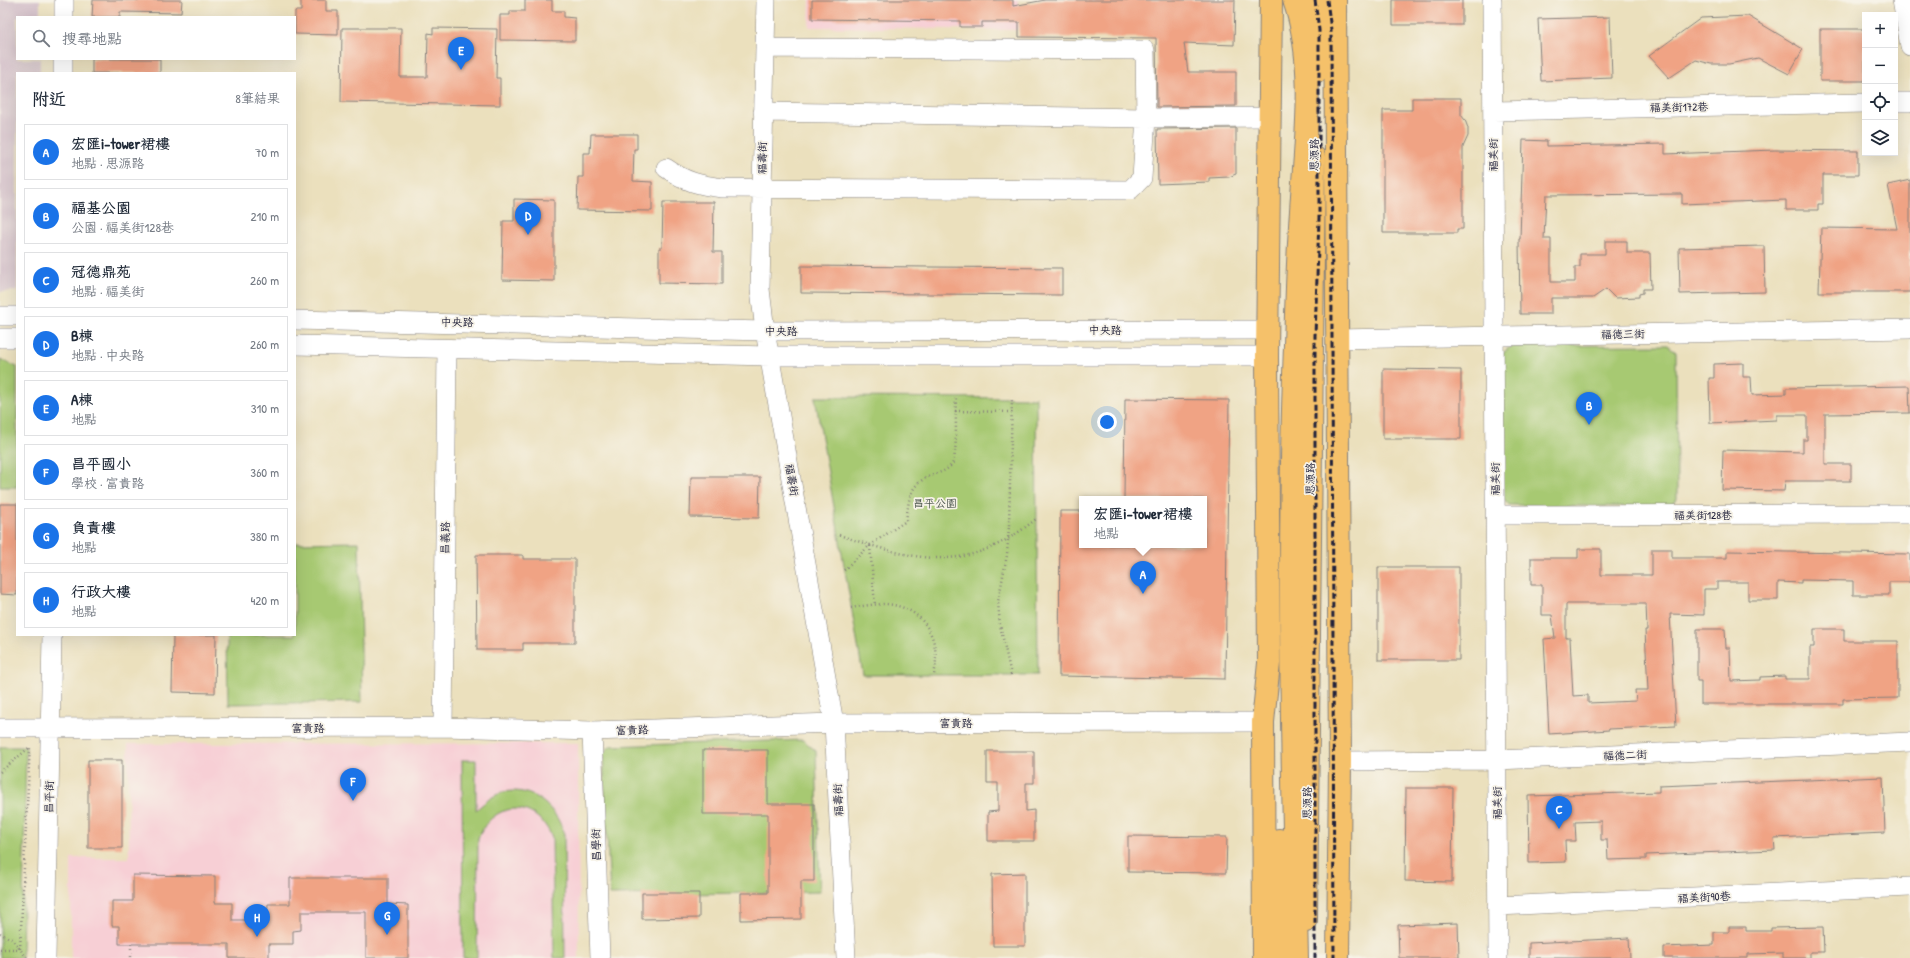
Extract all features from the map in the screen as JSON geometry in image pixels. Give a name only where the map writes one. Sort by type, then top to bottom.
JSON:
[{"type":"main road","points":[[1264,958],[1264,722],[1269,663],[1267,330],[1268,117],[1271,0]]},
{"type":"main road","points":[[1294,0],[1301,20],[1305,43],[1307,104],[1298,250],[1290,510],[1290,655],[1296,958]]},
{"type":"main road","name":"思源路","points":[[1306,958],[1316,0]]},
{"type":"main road","name":"思源路","points":[[1335,0],[1336,339],[1340,761],[1338,958]]},
{"type":"main road","points":[[1269,663],[1278,728],[1280,958]]},
{"type":"street","points":[[64,0],[64,16]]},
{"type":"street","name":"福壽街","points":[[766,0],[760,288],[765,331],[834,723],[846,958]]},
{"type":"street","name":"福美街","points":[[1492,0],[1498,958]]},
{"type":"street","points":[[1902,0],[1910,46]]},
{"type":"street","points":[[666,168],[681,179],[697,185],[723,188],[1130,190],[1142,178],[1146,118],[1144,50],[764,48]]},
{"type":"street","points":[[63,60],[63,72]]},
{"type":"street","points":[[1898,102],[1910,102]]},
{"type":"street","name":"福美街172巷","points":[[1493,111],[1862,103]]},
{"type":"street","points":[[763,112],[1146,118],[1268,117]]},
{"type":"street","points":[[0,316],[16,316]]},
{"type":"street","name":"中央路","points":[[296,320],[765,331],[1267,330]]},
{"type":"street","name":"福德三街","points":[[1336,339],[1910,329]]},
{"type":"street","points":[[0,338],[16,338]]},
{"type":"street","points":[[296,345],[770,356],[1267,356]]},
{"type":"street","name":"昌義路","points":[[443,727],[447,349]]},
{"type":"street","name":"福美街128巷","points":[[1495,515],[1910,514]]},
{"type":"street","name":"昌平街","points":[[46,958],[52,636]]},
{"type":"street","name":"富貴路","points":[[0,728],[443,727],[592,731],[834,723],[1264,722]]},
{"type":"street","name":"昌學街","points":[[592,731],[600,958]]},
{"type":"street","name":"福德二街","points":[[1340,761],[1497,760],[1910,742]]},
{"type":"street","name":"福美街90巷","points":[[1497,906],[1910,887]]},
{"type":"path","points":[[844,570],[870,545],[906,521],[909,496],[918,481],[945,471],[952,464],[955,451],[956,397]]},
{"type":"path","points":[[1011,675],[1000,625],[998,602],[1007,555],[1009,526],[1012,398]]},
{"type":"path","points":[[955,411],[1012,412]]},
{"type":"path","points":[[838,535],[870,545],[923,558],[957,558],[1003,542],[1019,533],[1036,519]]},
{"type":"path","points":[[870,545],[875,605]]},
{"type":"path","points":[[851,608],[885,604],[899,606],[912,612],[923,621],[931,633],[935,646],[936,666],[934,675]]},
{"type":"path","points":[[0,772],[50,729]]},
{"type":"path","points":[[23,746],[30,746]]},
{"type":"path","points":[[20,949],[30,746]]},
{"type":"path","points":[[0,933],[13,940],[27,958]]},
{"type":"path","points":[[131,944],[131,958]]},
{"type":"path","points":[[0,949],[20,949]]},
{"type":"shaded area","points":[[0,0],[40,0],[40,16],[16,16],[16,60],[40,60],[40,72],[16,72],[16,291],[0,292]]},
{"type":"shaded area","points":[[810,0],[1018,0],[1017,30],[809,27]]},
{"type":"shaded area","points":[[578,743],[579,958],[71,958],[71,858],[129,858],[128,744]]},
{"type":"green space","points":[[1668,345],[1676,352],[1677,499],[1669,507],[1509,505],[1501,496],[1502,354],[1511,346]]},
{"type":"green space","points":[[0,359],[16,367],[16,487],[0,487]]},
{"type":"green space","name":"昌平公園","points":[[815,397],[1036,398],[1038,675],[863,675]]},
{"type":"green space","points":[[359,542],[362,702],[228,704],[227,636],[296,636],[296,543]]},
{"type":"green space","points":[[803,740],[816,751],[820,892],[610,895],[603,754],[610,746]]},
{"type":"green space","points":[[0,747],[26,747],[22,958],[0,958]]},
{"type":"green space","points":[[462,760],[476,760],[476,810],[496,795],[518,791],[539,799],[555,814],[564,834],[565,958],[554,958],[552,837],[545,825],[536,816],[525,811],[515,809],[504,811],[494,816],[485,825],[478,838],[477,958],[463,958]]},
{"type":"building","points":[[93,0],[182,0],[181,13],[120,12],[120,16],[92,16]]},
{"type":"building","points":[[301,0],[326,0],[326,11],[338,11],[338,35],[296,34],[295,11],[301,11]]},
{"type":"building","points":[[525,0],[552,0],[552,11],[564,11],[564,17],[575,18],[575,41],[500,40],[500,15],[510,15],[510,11],[525,11]]},
{"type":"building","points":[[812,0],[1013,0],[1013,6],[1045,0],[1235,0],[1234,45],[1184,43],[1188,72],[1236,72],[1236,106],[1157,107],[1156,38],[1019,37],[1019,22],[982,22],[982,27],[960,27],[960,21],[812,19]]},
{"type":"building","points":[[1393,0],[1462,0],[1462,25],[1393,25]]},
{"type":"building","points":[[1748,16],[1803,49],[1789,74],[1758,58],[1729,64],[1711,64],[1696,60],[1669,78],[1649,56],[1701,18]]},
{"type":"building","points":[[1610,17],[1612,78],[1541,81],[1538,19]]},
{"type":"building","points":[[342,28],[401,28],[400,77],[427,77],[428,33],[433,34],[433,28],[497,29],[496,78],[500,78],[500,105],[341,102]]},
{"type":"building","points":[[1820,29],[1862,29],[1862,81],[1820,81]]},
{"type":"building","points":[[92,60],[160,60],[160,72],[92,72]]},
{"type":"building","points":[[1412,98],[1461,98],[1461,115],[1468,128],[1468,136],[1463,147],[1463,229],[1457,229],[1457,233],[1383,233],[1383,110],[1412,110]]},
{"type":"building","points":[[1236,128],[1236,174],[1229,177],[1209,178],[1209,182],[1158,184],[1157,129]]},
{"type":"building","points":[[591,134],[637,134],[637,149],[634,149],[633,181],[652,182],[652,211],[577,210],[578,177],[583,177],[583,153],[590,153]]},
{"type":"building","points":[[1523,140],[1547,141],[1547,146],[1665,144],[1665,154],[1775,150],[1858,151],[1858,175],[1823,175],[1823,204],[1818,204],[1818,210],[1786,210],[1786,200],[1682,204],[1682,194],[1546,195],[1544,239],[1551,239],[1551,282],[1575,282],[1575,267],[1580,267],[1580,254],[1605,254],[1605,241],[1627,241],[1627,253],[1650,253],[1651,289],[1643,289],[1643,293],[1639,294],[1639,297],[1615,298],[1606,289],[1593,298],[1551,298],[1551,314],[1520,314],[1519,239]]},
{"type":"building","points":[[1910,180],[1910,292],[1819,292],[1821,228],[1897,229],[1888,185]]},
{"type":"building","points":[[514,199],[554,200],[554,281],[502,280],[503,221],[514,221]]},
{"type":"building","points":[[663,202],[714,202],[713,252],[722,252],[722,284],[659,283],[659,248],[662,248]]},
{"type":"building","points":[[1764,246],[1765,292],[1680,294],[1679,248]]},
{"type":"building","points":[[801,266],[1062,268],[1062,295],[801,293]]},
{"type":"building","points":[[1743,363],[1743,377],[1751,377],[1752,395],[1786,394],[1786,388],[1909,386],[1910,413],[1825,414],[1825,464],[1851,464],[1851,481],[1785,481],[1784,491],[1722,490],[1723,450],[1803,452],[1803,440],[1807,440],[1807,415],[1777,415],[1777,420],[1710,423],[1709,378],[1714,378],[1714,364]]},
{"type":"building","points":[[1383,369],[1461,370],[1461,439],[1383,439]]},
{"type":"building","points":[[1125,399],[1229,400],[1225,679],[1059,676],[1060,511],[1079,511],[1079,548],[1207,548],[1207,496],[1124,496]]},
{"type":"building","points":[[691,477],[760,477],[759,518],[690,517]]},
{"type":"building","points":[[0,504],[16,504],[16,595],[0,594]]},
{"type":"building","points":[[1578,549],[1601,549],[1601,575],[1652,575],[1652,549],[1672,549],[1672,558],[1727,558],[1727,551],[1910,554],[1910,582],[1889,582],[1889,595],[1853,595],[1853,581],[1801,580],[1801,583],[1778,582],[1778,600],[1748,600],[1748,582],[1717,582],[1717,589],[1704,589],[1704,615],[1670,614],[1676,726],[1609,729],[1549,734],[1544,639],[1555,638],[1552,615],[1542,615],[1542,585],[1531,585],[1531,558],[1578,558]],"holes":[[[1566,604],[1646,604],[1647,630],[1645,630],[1648,690],[1635,690],[1636,701],[1588,703],[1588,695],[1573,696],[1570,638],[1566,638]]]},
{"type":"building","points":[[476,555],[523,555],[523,559],[575,559],[575,643],[523,643],[523,650],[477,650]]},
{"type":"building","points":[[1378,567],[1459,567],[1459,660],[1378,660]]},
{"type":"building","points":[[1697,629],[1725,629],[1726,648],[1730,648],[1731,681],[1760,680],[1760,677],[1785,676],[1785,679],[1810,679],[1810,647],[1814,647],[1814,629],[1844,629],[1844,641],[1898,641],[1898,698],[1843,699],[1843,704],[1701,704],[1701,681],[1697,681]]},
{"type":"building","points":[[173,636],[216,636],[215,693],[172,692]]},
{"type":"building","points":[[703,750],[768,750],[768,804],[814,804],[814,881],[801,881],[801,919],[741,920],[741,893],[768,893],[768,814],[703,814]]},
{"type":"building","points":[[987,751],[1034,751],[1034,783],[1026,783],[1026,811],[1034,810],[1034,841],[988,841],[988,812],[998,811],[998,783],[987,783]]},
{"type":"building","points":[[88,760],[122,760],[122,848],[88,848]]},
{"type":"building","points":[[1883,777],[1885,833],[1774,838],[1775,850],[1646,855],[1646,859],[1608,860],[1607,840],[1601,840],[1601,821],[1575,822],[1576,841],[1565,841],[1566,862],[1529,863],[1528,796],[1659,792],[1659,786]]},
{"type":"building","points":[[1406,788],[1453,788],[1452,882],[1405,881]]},
{"type":"building","points":[[1128,836],[1227,837],[1226,873],[1128,872]]},
{"type":"building","points":[[1025,873],[1025,946],[993,946],[992,874]]},
{"type":"building","points":[[133,875],[215,876],[215,903],[232,903],[232,920],[267,920],[268,904],[290,904],[290,878],[388,878],[388,904],[408,905],[408,958],[366,958],[366,912],[301,912],[301,930],[293,931],[293,944],[269,944],[269,958],[229,958],[229,944],[119,944],[119,926],[112,926],[112,901],[133,901]]},
{"type":"building","points":[[642,893],[699,893],[699,918],[642,919]]},
{"type":"building","points":[[1458,923],[1459,958],[1399,958],[1398,925]]},
{"type":"building","points":[[1729,927],[1746,927],[1746,931],[1771,931],[1771,928],[1823,927],[1824,952],[1810,952],[1810,958],[1783,958],[1783,953],[1747,954],[1747,958],[1664,958],[1664,947],[1714,945],[1714,932],[1729,932]]},
{"type":"building","points":[[1629,938],[1630,958],[1529,958],[1529,943]]},
{"type":"railway","points":[[1315,0],[1319,30],[1319,218],[1315,336],[1315,958]]},
{"type":"railway","points":[[1327,0],[1331,30],[1334,958]]},
{"type":"place","name":"A棟","points":[[461,70]]},
{"type":"place","name":"B棟","points":[[528,235]]},
{"type":"place","name":"福基公園","points":[[1589,425]]},
{"type":"place","name":"宏匯i-tower裙樓","points":[[1143,594]]},
{"type":"place","name":"昌平國小","points":[[353,801]]},
{"type":"place","name":"冠德鼎苑","points":[[1559,829]]},
{"type":"place","name":"負責樓","points":[[387,935]]},
{"type":"place","name":"行政大樓","points":[[257,937]]}]
